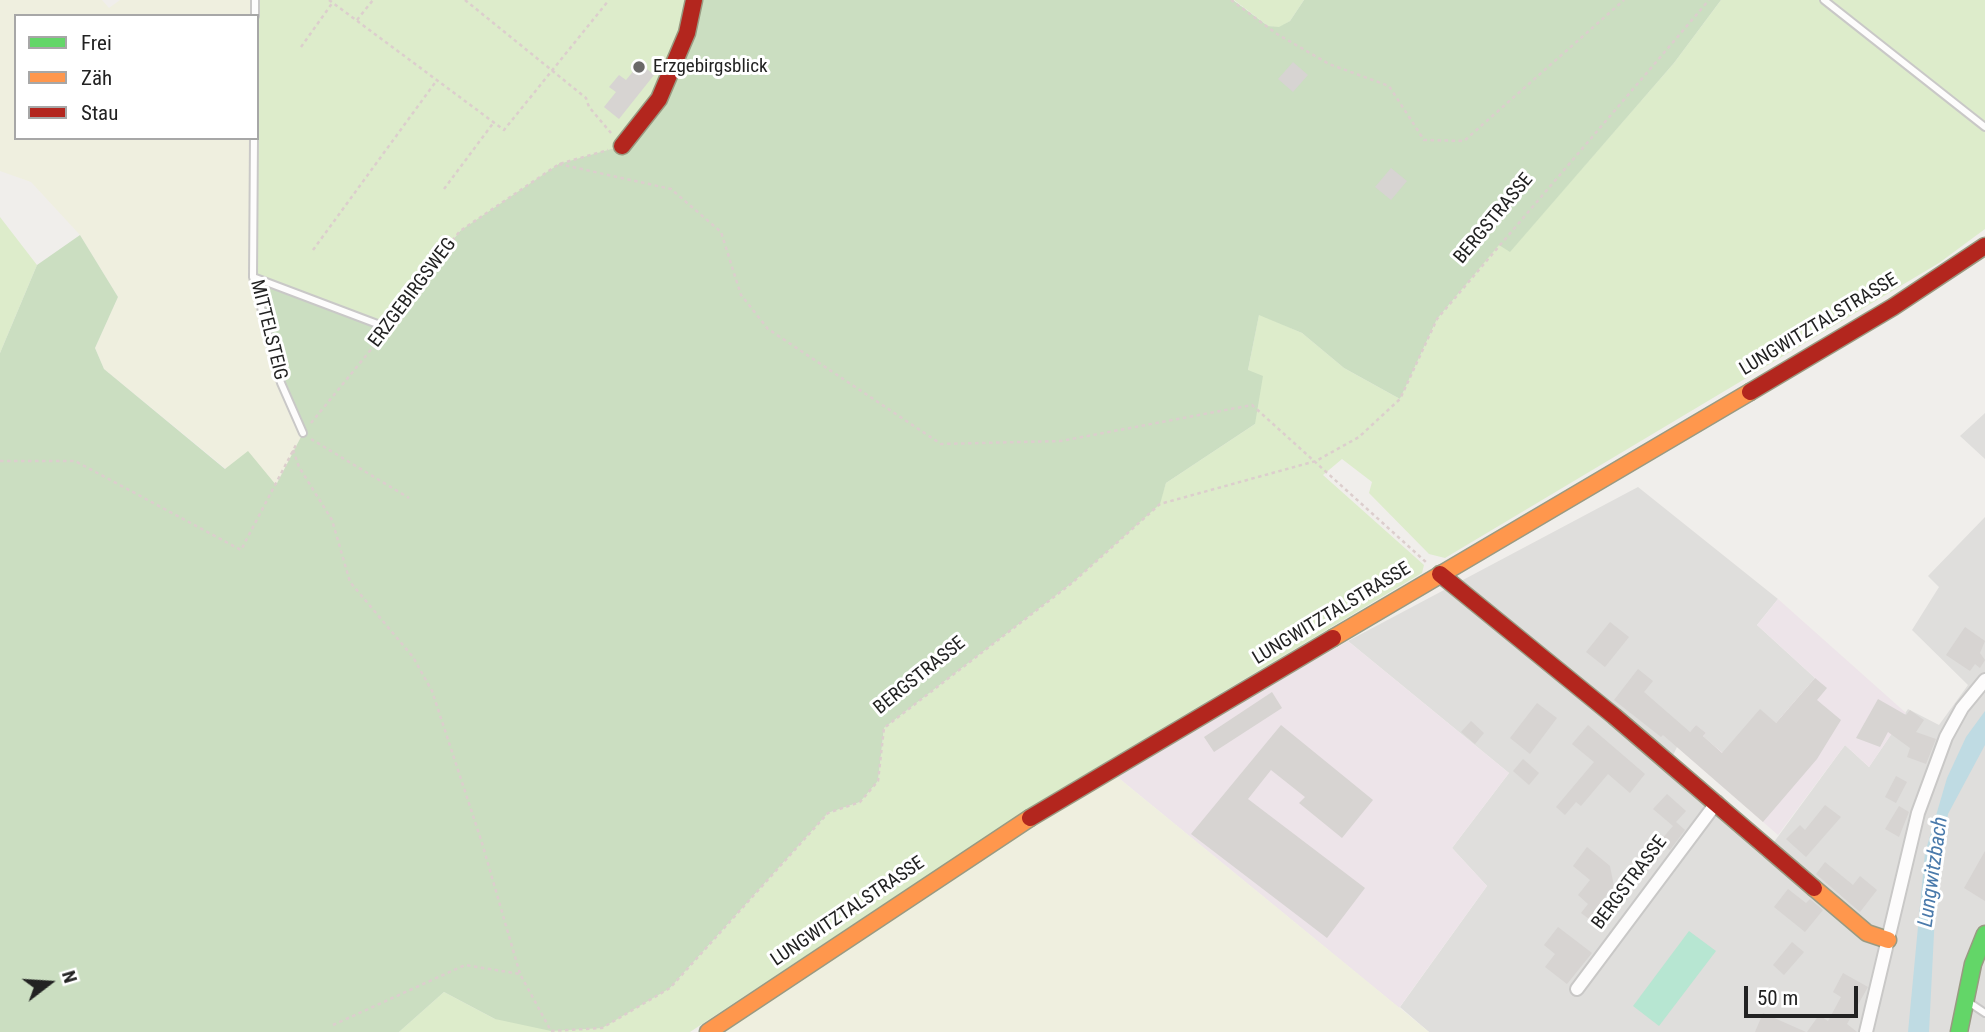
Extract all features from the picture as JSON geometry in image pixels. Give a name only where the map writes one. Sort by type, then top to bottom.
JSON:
[{"type":"main road","points":[[622,146],[659,99],[687,33],[694,0]]},
{"type":"main road","name":"LUNGWITZTALSTRASSE","points":[[708,1032],[1040,813],[1893,307],[1985,246]]},
{"type":"main road","points":[[1440,574],[1717,802],[1867,933],[1888,940]]},
{"type":"main road","points":[[1959,1032],[1973,964],[1985,934]]},
{"type":"street","points":[[1866,1032],[1918,813],[1933,769],[1962,708],[1985,680]]},
{"type":"street","name":"BERGSTRASSE","points":[[1577,989],[1717,802]]},
{"type":"lane","points":[[1824,0],[1985,127]]},
{"type":"lane","name":"MITTELSTEIG","points":[[254,140],[253,277],[281,383],[303,433]]},
{"type":"lane","points":[[253,277],[388,328]]},
{"type":"lane","points":[[1965,1000],[1985,1013]]},
{"type":"path","points":[[356,20],[373,0]]},
{"type":"path","points":[[465,0],[586,98],[589,107],[622,146]]},
{"type":"path","points":[[301,47],[331,1],[504,130],[554,71],[608,0]]},
{"type":"path","points":[[1231,0],[1277,34],[1329,64],[1389,86],[1424,140],[1464,141],[1624,0]]},
{"type":"path","name":"BERGSTRASSE","points":[[551,1032],[602,1028],[670,988],[828,813],[860,802],[878,781],[884,728],[1072,583],[1160,504],[1316,461],[1359,437],[1400,399],[1437,319],[1709,0]]},
{"type":"path","points":[[313,250],[437,80]]},
{"type":"path","points":[[444,189],[494,122]]},
{"type":"path","name":"ERZGEBIRGSWEG","points":[[0,461],[75,461],[241,550],[303,433],[388,328],[418,283],[460,231],[559,164],[622,146]]},
{"type":"path","points":[[559,164],[671,189],[721,232],[741,295],[768,329],[941,444],[1061,440],[1252,405],[1440,574]]},
{"type":"path","points":[[303,433],[409,498]]},
{"type":"path","points":[[293,450],[299,467],[332,520],[350,582],[413,657],[432,691],[482,843],[520,974],[551,1032]]},
{"type":"path","points":[[333,1025],[465,965],[520,974]]},
{"type":"shaded area","points":[[1985,413],[1985,459],[1960,436]]},
{"type":"shaded area","points":[[1638,487],[1778,599],[1757,625],[1815,678],[1776,723],[1722,753],[1703,736],[1677,747],[1665,772],[1763,857],[1845,745],[1869,767],[1908,709],[1939,725],[1968,685],[1912,630],[1939,587],[1928,576],[1985,517],[1985,1032],[1429,1032],[1400,1007],[1487,886],[1452,848],[1509,773],[1348,641]]},
{"type":"shaded area","points":[[1778,599],[1906,713],[1869,767],[1845,745],[1778,835],[1677,747],[1696,725],[1706,733],[1703,737],[1723,753],[1776,723],[1815,678],[1757,625]]},
{"type":"shaded area","points":[[1348,641],[1509,773],[1452,848],[1487,886],[1399,1008],[1115,775]]},
{"type":"green space","points":[[0,0],[102,0],[109,8],[120,0],[255,0],[255,14],[14,14],[14,140],[254,140],[303,433],[276,485],[226,469],[104,369],[95,348],[118,297],[80,235],[31,182],[0,171]]},
{"type":"green space","points":[[255,0],[694,0],[687,33],[622,146],[460,231],[418,283],[388,328],[253,277],[254,140],[259,140],[259,14],[255,14]]},
{"type":"green space","points":[[694,0],[1233,0],[1268,26],[1279,27],[1290,21],[1304,0],[1721,0],[1674,63],[1510,252],[1499,245],[1437,319],[1400,399],[1344,368],[1302,333],[1259,315],[1248,370],[1263,376],[1255,424],[1166,483],[1160,504],[1072,583],[884,728],[878,781],[860,802],[828,813],[670,988],[602,1028],[551,1031],[495,1019],[444,992],[399,1032],[0,1032],[0,353],[37,265],[80,235],[118,297],[95,348],[104,369],[225,469],[248,451],[276,485],[303,433],[281,383],[253,277],[388,328],[418,283],[460,231],[559,164],[622,146],[659,99]]},
{"type":"green space","points":[[1234,0],[1304,0],[1290,21],[1279,28],[1268,26]]},
{"type":"green space","points":[[1721,0],[1985,0],[1985,229],[1939,263],[1445,558],[1429,554],[1369,493],[1372,482],[1342,459],[1323,475],[1424,565],[1422,573],[1047,797],[690,1032],[399,1032],[444,992],[495,1019],[670,988],[828,813],[860,802],[878,781],[884,728],[1072,583],[1159,504],[1166,483],[1255,424],[1248,370],[1259,314],[1302,333],[1344,368],[1400,399],[1437,319],[1499,244],[1510,251],[1674,63]]},
{"type":"green space","points":[[0,217],[37,265],[0,353]]},
{"type":"green space","points":[[1115,775],[1429,1032],[722,1032],[965,867]]},
{"type":"green space","points":[[1689,931],[1716,951],[1659,1026],[1633,1006]]},
{"type":"water","name":"Lungwitzbach","points":[[1985,711],[1985,745],[1948,814],[1936,894],[1929,1032],[1908,1032],[1925,853],[1947,778],[1966,737]]},
{"type":"building","points":[[1293,62],[1308,75],[1293,92],[1278,79]]},
{"type":"building","points":[[640,63],[654,75],[619,119],[604,107],[616,92],[609,87],[619,75],[626,80]]},
{"type":"building","points":[[1391,168],[1407,181],[1391,200],[1375,187]]},
{"type":"building","points":[[1610,622],[1629,637],[1605,667],[1586,652]]},
{"type":"building","points":[[1965,627],[1985,641],[1980,653],[1985,660],[1980,668],[1975,664],[1970,671],[1946,655]]},
{"type":"building","points":[[1638,669],[1653,681],[1644,692],[1690,732],[1696,725],[1706,733],[1703,736],[1722,753],[1760,709],[1776,723],[1815,678],[1827,688],[1817,700],[1841,720],[1817,759],[1763,822],[1663,735],[1661,737],[1614,700]]},
{"type":"building","points":[[1272,692],[1282,708],[1214,752],[1204,737]]},
{"type":"building","points":[[1878,699],[1906,715],[1910,710],[1924,720],[1916,732],[1936,739],[1926,764],[1907,757],[1910,748],[1888,732],[1880,747],[1856,738]]},
{"type":"building","points":[[1537,703],[1557,718],[1530,754],[1510,738]]},
{"type":"building","points":[[1471,721],[1484,733],[1475,744],[1461,732]]},
{"type":"building","points":[[1281,725],[1373,800],[1342,838],[1299,803],[1305,797],[1271,770],[1248,799],[1365,888],[1327,938],[1191,834]]},
{"type":"building","points":[[1588,725],[1645,774],[1630,793],[1608,774],[1581,806],[1576,802],[1565,815],[1556,807],[1594,762],[1572,744]]},
{"type":"building","points":[[1523,759],[1539,773],[1529,785],[1513,771]]},
{"type":"building","points":[[1896,776],[1907,782],[1896,803],[1885,797]]},
{"type":"building","points":[[1667,794],[1686,811],[1676,822],[1685,830],[1670,850],[1660,841],[1673,826],[1653,809]]},
{"type":"building","points":[[1825,805],[1841,817],[1806,857],[1786,839],[1800,825],[1805,830]]},
{"type":"building","points":[[1899,806],[1909,812],[1899,837],[1885,829]]},
{"type":"building","points":[[1587,847],[1610,866],[1614,886],[1600,903],[1615,915],[1604,930],[1581,913],[1588,904],[1578,895],[1590,880],[1573,866]]},
{"type":"building","points":[[1985,851],[1985,901],[1964,888]]},
{"type":"building","points":[[1825,862],[1853,885],[1860,876],[1877,890],[1860,912],[1816,874]]},
{"type":"building","points":[[1788,889],[1806,903],[1810,899],[1823,910],[1805,932],[1774,907]]},
{"type":"building","points":[[1558,927],[1592,953],[1567,984],[1545,967],[1555,954],[1544,945]]},
{"type":"building","points":[[1792,942],[1804,952],[1784,975],[1773,965]]},
{"type":"building","points":[[1843,973],[1868,987],[1847,1024],[1857,1032],[1807,1032],[1819,1015],[1828,1021],[1841,997],[1833,992]]},
{"type":"building","points":[[1763,1013],[1806,1032],[1755,1032]]},
{"type":"traffic: fast","points":[[1959,1032],[1973,964],[1985,934]]},
{"type":"traffic: slow","points":[[1333,638],[1750,392]]},
{"type":"traffic: slow","points":[[708,1032],[1030,818]]},
{"type":"traffic: slow","points":[[1814,888],[1867,933],[1888,940]]},
{"type":"traffic: jam","points":[[622,146],[659,99],[687,33],[694,0]]},
{"type":"traffic: jam","points":[[1750,392],[1893,307],[1985,246]]},
{"type":"traffic: jam","points":[[1440,574],[1614,716],[1814,888]]},
{"type":"traffic: jam","points":[[1030,818],[1333,638]]},
{"type":"place","name":"Erzgebirgsblick","points":[[639,67]]}]
